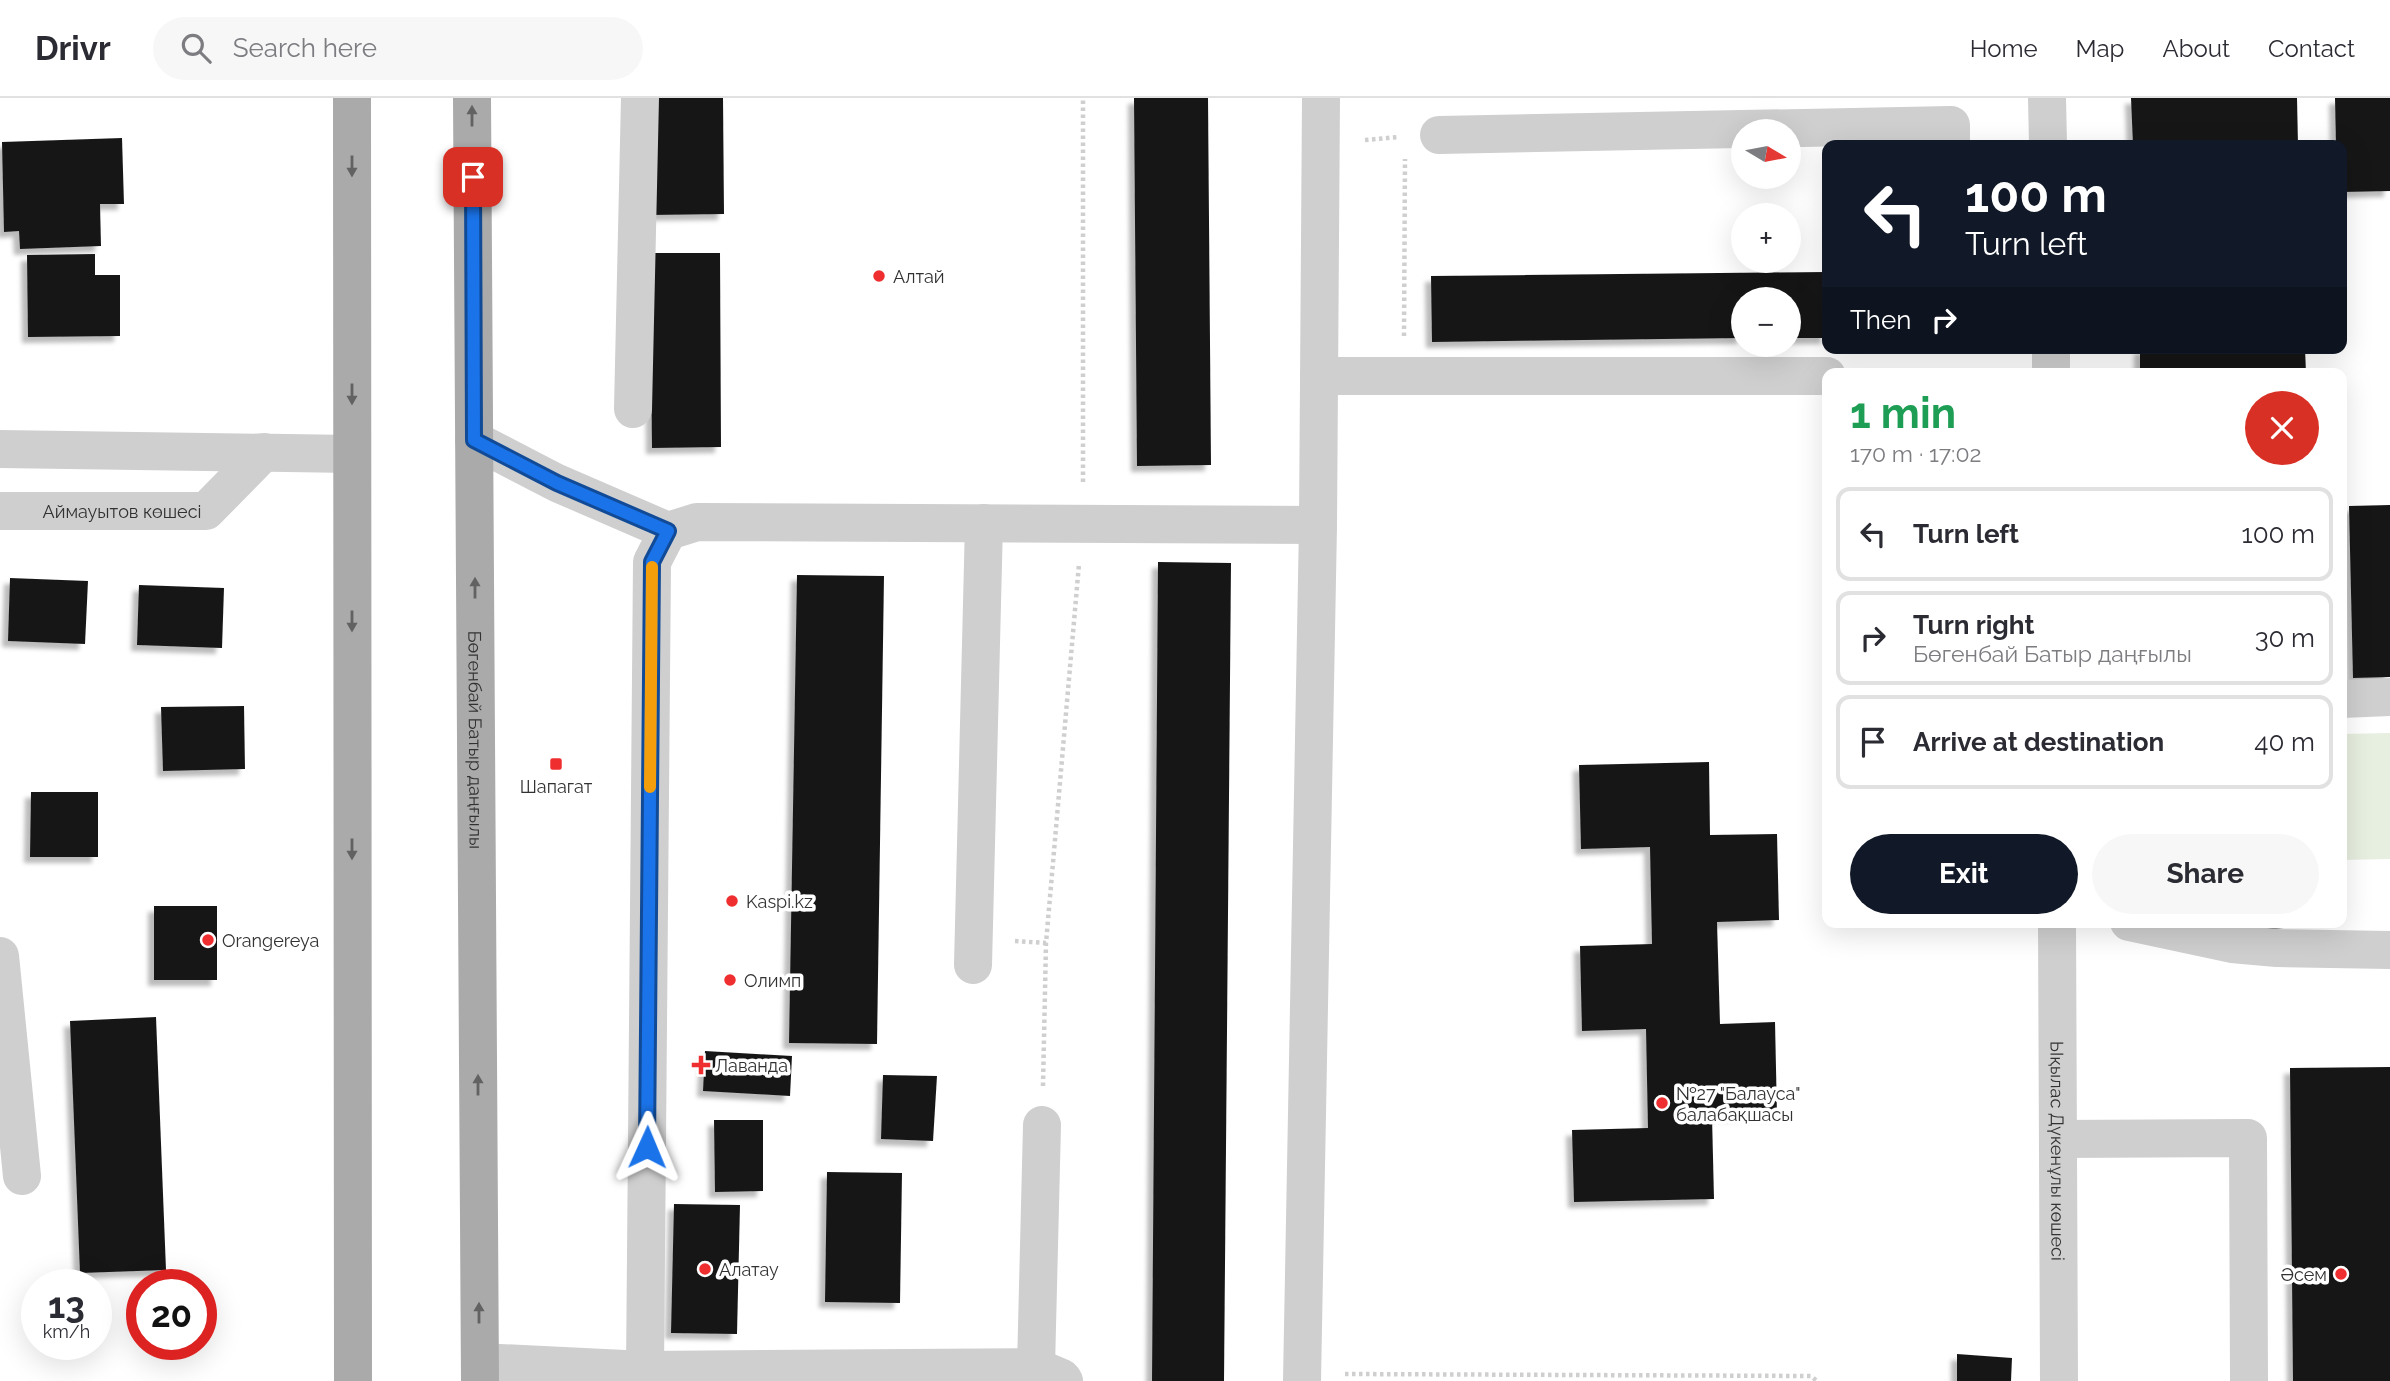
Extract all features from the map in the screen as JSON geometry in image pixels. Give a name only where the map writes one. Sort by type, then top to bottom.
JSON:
[{"type":"main road","points":[[352,98],[353,1381]]},
{"type":"main road","name":"Бөгенбай Батыр даңғылы","points":[[472,98],[480,1372]]},
{"type":"street","points":[[633,409],[640,98]]},
{"type":"street","points":[[1302,1378],[1318,525],[1321,98]]},
{"type":"street","points":[[2047,98],[2048,140]]},
{"type":"street","points":[[1439,135],[1951,124],[1951,140]]},
{"type":"street","points":[[1320,376],[1822,376]]},
{"type":"street","points":[[474,440],[557,483],[668,531],[697,522],[1318,525]]},
{"type":"street","points":[[0,449],[352,454]]},
{"type":"street","name":"Аймауытов көшесі","points":[[0,510],[205,511],[264,453]]},
{"type":"street","points":[[973,965],[984,523]]},
{"type":"street","points":[[645,1370],[652,562],[668,531]]},
{"type":"street","points":[[2347,699],[2390,698]]},
{"type":"street","name":"Ықылас Дүкенұлы көшесі","points":[[2057,928],[2059,1381]]},
{"type":"street","points":[[2157,928],[2232,944],[2277,948],[2390,950]]},
{"type":"street","points":[[0,956],[22,1176]]},
{"type":"street","points":[[480,1372],[645,1370],[1050,1374],[1042,1125]]},
{"type":"street","points":[[2057,1139],[2248,1138],[2249,1381]]},
{"type":"street","points":[[346,1381],[353,1381]]},
{"type":"path","points":[[1042,1125],[1046,943],[1083,524],[1083,98]]},
{"type":"path","points":[[1404,376],[1405,150]]},
{"type":"path","points":[[1302,1378],[1811,1376],[1817,1381]]},
{"type":"green space","points":[[2390,733],[2390,859],[2347,860],[2347,734]]},
{"type":"building","points":[[649,98],[723,98],[724,214],[650,215]]},
{"type":"building","points":[[1134,98],[1208,98],[1211,465],[1137,466]]},
{"type":"building","points":[[2131,98],[2297,98],[2298,140],[2133,140]]},
{"type":"building","points":[[2335,98],[2390,98],[2390,191],[2347,192],[2347,140],[2336,140]]},
{"type":"building","points":[[122,138],[124,204],[100,204],[101,246],[20,249],[19,231],[4,232],[2,142]]},
{"type":"building","points":[[650,253],[720,253],[721,447],[652,448]]},
{"type":"building","points":[[95,254],[95,275],[120,275],[120,336],[28,337],[27,255]]},
{"type":"building","points":[[1822,272],[1822,338],[1801,338],[1801,287],[1731,287],[1731,338],[1432,342],[1431,276]]},
{"type":"building","points":[[2140,354],[2305,354],[2306,368],[2140,368]]},
{"type":"building","points":[[2390,505],[2390,677],[2353,678],[2349,506]]},
{"type":"building","points":[[1158,562],[1231,563],[1224,1381],[1152,1381]]},
{"type":"building","points":[[797,575],[884,576],[877,1044],[789,1043]]},
{"type":"building","points":[[10,578],[88,581],[85,644],[8,641]]},
{"type":"building","points":[[139,585],[224,588],[222,648],[137,645]]},
{"type":"building","points":[[244,706],[245,769],[163,771],[161,707]]},
{"type":"building","points":[[1709,762],[1710,835],[1777,834],[1779,920],[1717,922],[1720,1024],[1775,1022],[1777,1115],[1712,1116],[1714,1199],[1574,1202],[1572,1130],[1648,1128],[1646,1029],[1582,1031],[1580,946],[1652,944],[1650,847],[1581,849],[1579,765]]},
{"type":"building","points":[[31,792],[98,792],[98,857],[30,857]]},
{"type":"building","points":[[154,906],[217,906],[217,980],[154,980]]},
{"type":"building","points":[[2226,928],[2284,928],[2226,931]]},
{"type":"building","points":[[156,1017],[166,1269],[126,1269],[126,1271],[112,1272],[112,1269],[80,1269],[70,1021]]},
{"type":"building","points":[[705,1051],[792,1056],[790,1096],[703,1091]]},
{"type":"building","name":"Әсем","points":[[2390,1067],[2390,1381],[2293,1381],[2290,1068]]},
{"type":"building","points":[[883,1075],[937,1076],[933,1141],[881,1139]]},
{"type":"building","points":[[714,1120],[763,1120],[763,1191],[715,1192]]},
{"type":"building","points":[[827,1172],[902,1173],[900,1303],[825,1302]]},
{"type":"building","name":"Алатау","points":[[674,1204],[740,1205],[737,1334],[671,1333]]},
{"type":"building","points":[[1957,1354],[2012,1358],[2011,1381],[1957,1381]]},
{"type":"slow traffic","points":[[650,787],[652,567]]},
{"type":"place","name":"Алтай","points":[[879,276]]},
{"type":"place","name":"Шапагат","points":[[556,764]]},
{"type":"place","name":"Kaspi.kz","points":[[732,901]]},
{"type":"place","name":"Orangereya","points":[[208,940]]},
{"type":"place","name":"Олимп","points":[[730,980]]},
{"type":"place","name":"Лаванда","points":[[701,1065]]},
{"type":"place","name":"№27 \"Балауса\" балабақшасы","points":[[1662,1103]]},
{"type":"place","name":"Алатау","points":[[705,1269]]},
{"type":"place","name":"Әсем","points":[[2341,1274]]},
{"type":"route","points":[[473,177],[474,440],[557,483],[668,531],[652,562],[647,1147]]}]
